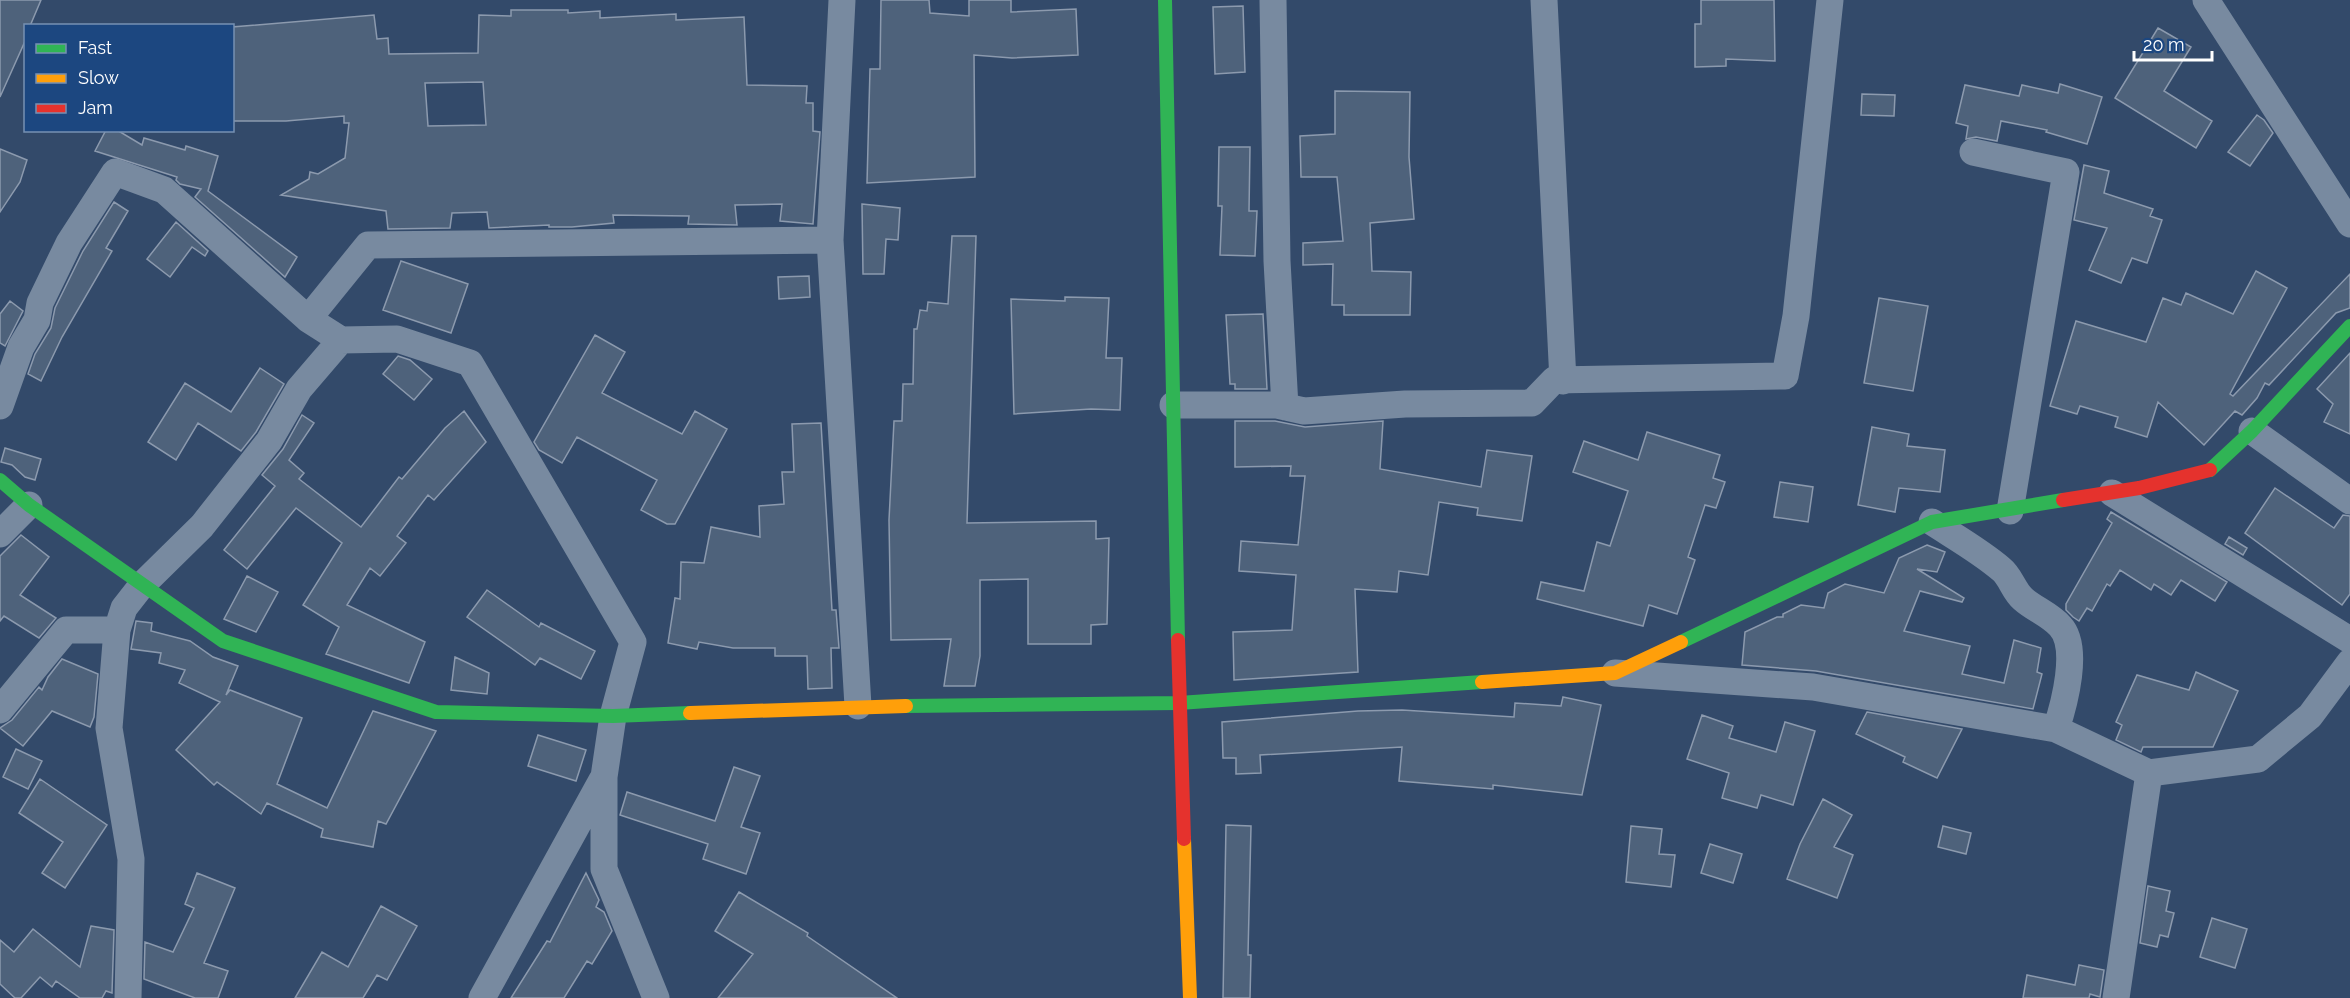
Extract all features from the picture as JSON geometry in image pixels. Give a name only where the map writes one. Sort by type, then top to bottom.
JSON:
[{"type":"street","points":[[842,0],[830,240],[858,706]]},
{"type":"street","points":[[1166,0],[1179,703],[1190,998]]},
{"type":"street","points":[[1273,0],[1277,261],[1285,407]]},
{"type":"street","points":[[1544,0],[1563,381]]},
{"type":"street","points":[[1173,405],[1285,407],[1304,411],[1405,404],[1532,403],[1554,380],[1698,375],[1785,376],[1796,316],[1830,0]]},
{"type":"street","points":[[2206,0],[2350,224]]},
{"type":"street","points":[[1973,152],[2066,172],[2010,511]]},
{"type":"street","points":[[0,406],[21,347],[37,320],[40,303],[69,243],[115,172],[164,190],[308,319],[341,340],[397,339],[470,363],[633,642],[613,716],[604,777],[604,868],[656,998]]},
{"type":"street","points":[[308,319],[368,245],[830,240]]},
{"type":"street","points":[[1615,673],[1932,522],[2112,493],[2212,469],[2252,431],[2350,326]]},
{"type":"street","points":[[128,998],[131,860],[109,728],[117,630],[124,608],[142,585],[202,526],[269,441],[299,389],[341,340]]},
{"type":"street","points":[[2252,431],[2350,501]]},
{"type":"street","points":[[0,480],[29,505],[223,641],[436,712],[613,716],[858,706],[1179,703],[1615,673],[1813,687],[2056,729],[2149,773],[2258,759],[2310,716],[2350,662]]},
{"type":"street","points":[[2112,493],[2350,640]]},
{"type":"street","points":[[0,534],[29,505]]},
{"type":"street","points":[[1932,522],[2002,570],[2024,600],[2045,612],[2062,628],[2068,645],[2069,668],[2064,706],[2056,729]]},
{"type":"street","points":[[0,711],[66,630],[117,630]]},
{"type":"street","points":[[2116,998],[2149,773]]},
{"type":"street","points":[[482,998],[604,777]]},
{"type":"building","points":[[0,0],[41,0],[31,24],[24,24],[24,43],[0,97]]},
{"type":"building","points":[[881,0],[929,0],[930,13],[969,16],[969,0],[1011,0],[1011,12],[1076,9],[1078,55],[1012,58],[974,55],[975,177],[867,183],[870,69],[880,69]]},
{"type":"building","points":[[1701,0],[1774,0],[1775,61],[1726,59],[1726,66],[1695,67],[1695,24],[1701,24]]},
{"type":"building","points":[[1243,6],[1245,72],[1215,74],[1213,7]]},
{"type":"building","points":[[511,10],[568,10],[568,13],[600,11],[600,18],[676,14],[676,20],[744,17],[747,85],[807,86],[806,103],[813,103],[813,131],[820,132],[813,224],[780,221],[782,204],[735,205],[737,225],[688,224],[689,216],[613,215],[614,223],[572,227],[549,227],[549,225],[489,228],[487,212],[452,213],[450,228],[388,229],[386,211],[281,195],[309,179],[310,172],[318,174],[345,158],[349,123],[344,123],[344,116],[286,121],[234,121],[234,27],[374,15],[377,39],[388,38],[389,54],[478,53],[479,15],[511,16]],"holes":[[[483,82],[486,125],[428,126],[425,83]]]},
{"type":"building","points":[[2158,28],[2191,47],[2164,91],[2212,121],[2196,148],[2115,98]]},
{"type":"building","points":[[2060,84],[2102,97],[2087,144],[2046,132],[2047,130],[2001,121],[1997,141],[1976,137],[1966,139],[1968,126],[1956,123],[1965,85],[2019,96],[2022,85],[2058,93]]},
{"type":"building","points":[[1335,91],[1410,92],[1409,157],[1414,219],[1370,223],[1372,271],[1411,272],[1410,315],[1344,315],[1344,305],[1332,305],[1333,264],[1303,265],[1303,243],[1343,241],[1337,177],[1301,177],[1300,136],[1335,134]]},
{"type":"building","points":[[1862,94],[1895,95],[1894,116],[1861,115]]},
{"type":"building","points":[[2257,115],[2264,120],[2273,133],[2250,166],[2228,152]]},
{"type":"building","points":[[105,132],[120,132],[142,145],[144,138],[185,150],[186,146],[218,156],[208,191],[297,257],[285,277],[195,197],[201,189],[180,184],[176,180],[177,177],[95,151]]},
{"type":"building","points":[[1219,147],[1250,147],[1249,211],[1257,211],[1255,256],[1220,255],[1222,206],[1218,206]]},
{"type":"building","points":[[0,149],[27,160],[20,182],[0,212]]},
{"type":"building","points":[[2084,165],[2109,171],[2104,193],[2153,209],[2150,216],[2162,220],[2147,263],[2132,258],[2121,283],[2089,270],[2107,228],[2074,220]]},
{"type":"building","points":[[114,202],[128,211],[106,248],[112,251],[62,337],[41,381],[28,374],[35,354],[51,328],[55,308],[83,251]]},
{"type":"building","points":[[862,204],[900,208],[898,240],[886,239],[884,274],[863,274]]},
{"type":"building","points":[[176,222],[208,251],[205,256],[192,247],[170,277],[147,259]]},
{"type":"building","points":[[952,236],[976,236],[967,523],[1096,521],[1096,539],[1109,538],[1107,624],[1091,625],[1091,644],[1028,644],[1028,579],[980,580],[980,656],[975,686],[944,686],[951,639],[891,640],[889,520],[894,421],[902,421],[903,384],[913,384],[914,329],[917,329],[920,310],[927,311],[928,302],[948,304]]},
{"type":"building","points":[[401,261],[468,284],[451,333],[383,310]]},
{"type":"building","points":[[2256,271],[2287,288],[2230,394],[2233,396],[2350,274],[2350,308],[2336,313],[2269,385],[2265,383],[2257,398],[2242,415],[2235,411],[2204,445],[2158,402],[2147,437],[2115,427],[2118,417],[2080,406],[2077,414],[2050,406],[2076,321],[2146,342],[2163,298],[2181,305],[2186,293],[2233,314]]},
{"type":"building","points":[[809,276],[810,297],[779,299],[778,277]]},
{"type":"building","points":[[1065,297],[1109,298],[1106,358],[1122,358],[1120,410],[1091,409],[1014,414],[1011,299],[1065,301]]},
{"type":"building","points":[[1879,298],[1928,306],[1913,391],[1864,383]]},
{"type":"building","points":[[10,301],[23,311],[5,346],[0,343],[0,314]]},
{"type":"building","points":[[1263,314],[1267,389],[1235,389],[1235,384],[1230,384],[1226,315]]},
{"type":"building","points":[[595,335],[625,352],[602,393],[682,434],[695,411],[727,429],[675,524],[667,524],[641,510],[657,480],[577,437],[562,463],[539,450],[534,442]]},
{"type":"building","points":[[2350,353],[2350,434],[2324,422],[2333,404],[2317,389]]},
{"type":"building","points":[[398,356],[410,360],[432,379],[414,400],[383,374]]},
{"type":"building","points":[[260,368],[284,384],[256,432],[241,451],[198,423],[176,460],[148,442],[185,383],[231,412]]},
{"type":"building","points":[[464,411],[486,442],[434,500],[428,495],[397,536],[406,543],[380,576],[370,568],[347,605],[425,642],[409,683],[326,654],[339,627],[303,605],[342,543],[296,508],[247,569],[224,550],[275,486],[262,475],[283,449],[302,415],[314,423],[289,460],[304,473],[299,479],[361,527],[399,477],[402,479],[445,428]]},
{"type":"building","points":[[1235,421],[1275,421],[1305,427],[1383,421],[1380,469],[1481,487],[1487,450],[1532,456],[1522,521],[1477,515],[1478,508],[1439,502],[1428,575],[1399,571],[1397,592],[1355,589],[1358,672],[1234,680],[1233,632],[1292,630],[1296,575],[1239,571],[1241,541],[1298,545],[1305,476],[1290,476],[1291,466],[1235,467]]},
{"type":"building","points":[[821,423],[832,610],[836,610],[839,648],[831,648],[832,688],[808,689],[807,656],[775,656],[775,648],[733,648],[699,642],[697,649],[668,643],[675,598],[680,599],[681,562],[704,563],[711,527],[760,537],[759,506],[784,504],[782,472],[794,472],[792,424]]},
{"type":"building","points":[[1872,427],[1909,434],[1907,446],[1945,450],[1940,492],[1899,488],[1895,512],[1858,505]]},
{"type":"building","points":[[1647,432],[1720,455],[1713,478],[1725,482],[1716,508],[1705,505],[1688,557],[1695,560],[1677,614],[1649,605],[1643,626],[1537,599],[1541,582],[1584,591],[1597,542],[1610,546],[1628,491],[1573,472],[1584,441],[1638,460]]},
{"type":"building","points":[[5,448],[41,459],[35,480],[25,477],[12,465],[1,462]]},
{"type":"building","points":[[1780,482],[1813,487],[1808,522],[1774,517]]},
{"type":"building","points":[[2275,488],[2334,528],[2343,515],[2350,516],[2350,594],[2342,605],[2245,533]]},
{"type":"building","points":[[2111,512],[2227,582],[2215,601],[2181,580],[2171,595],[2154,584],[2151,590],[2120,570],[2110,586],[2107,584],[2092,611],[2087,608],[2079,621],[2073,617],[2066,610],[2066,604],[2112,523],[2107,519]]},
{"type":"building","points":[[21,535],[49,557],[20,595],[56,618],[39,638],[4,616],[0,621],[0,556]]},
{"type":"building","points":[[2229,537],[2247,548],[2243,555],[2225,544]]},
{"type":"building","points":[[1927,545],[1945,552],[1937,572],[1917,569],[1964,598],[1962,602],[1920,591],[1904,631],[1970,646],[1962,674],[2004,683],[2014,640],[2041,648],[2037,672],[2042,674],[2033,709],[1816,671],[1742,665],[1745,632],[1777,617],[1783,617],[1783,614],[1801,605],[1824,608],[1828,593],[1845,584],[1884,593],[1899,558]]},
{"type":"building","points":[[247,576],[278,592],[256,632],[224,619]]},
{"type":"building","points":[[487,590],[539,627],[541,623],[595,651],[581,679],[540,658],[535,665],[467,617]]},
{"type":"building","points":[[136,621],[152,623],[151,631],[190,641],[213,657],[238,666],[226,695],[230,690],[302,718],[277,784],[327,808],[373,711],[436,731],[386,824],[378,821],[373,847],[321,837],[323,829],[267,803],[261,814],[217,782],[214,785],[176,750],[220,702],[179,683],[185,670],[159,663],[161,653],[131,649]]},
{"type":"building","points":[[455,657],[489,673],[487,694],[451,690]]},
{"type":"building","points":[[62,659],[98,674],[94,717],[90,727],[52,711],[23,746],[0,728],[12,720],[39,687],[42,690],[48,677]]},
{"type":"building","points":[[2196,672],[2238,691],[2213,747],[2143,747],[2141,752],[2116,740],[2122,725],[2116,722],[2137,675],[2189,690]]},
{"type":"building","points":[[1563,697],[1601,705],[1582,795],[1493,785],[1493,789],[1399,781],[1402,747],[1260,755],[1261,773],[1236,774],[1236,758],[1223,758],[1222,722],[1358,711],[1402,710],[1514,717],[1515,703],[1561,706]]},
{"type":"building","points":[[1867,712],[1962,729],[1937,778],[1903,762],[1905,757],[1856,734]]},
{"type":"building","points":[[1702,715],[1733,726],[1729,738],[1776,752],[1785,722],[1815,731],[1793,805],[1761,795],[1757,808],[1722,798],[1729,773],[1687,759]]},
{"type":"building","points":[[538,735],[586,750],[576,781],[528,766]]},
{"type":"building","points":[[16,749],[42,761],[28,789],[3,777]]},
{"type":"building","points":[[734,767],[760,776],[741,827],[760,833],[746,874],[703,859],[708,844],[620,815],[627,792],[715,821]]},
{"type":"building","points":[[40,779],[107,825],[65,888],[42,873],[63,842],[19,813]]},
{"type":"building","points":[[1823,799],[1852,815],[1834,847],[1853,855],[1837,898],[1787,879],[1800,844]]},
{"type":"building","points":[[1226,825],[1251,826],[1248,955],[1251,955],[1250,998],[1223,998]]},
{"type":"building","points":[[1631,826],[1662,829],[1659,854],[1675,855],[1671,887],[1626,882]]},
{"type":"building","points":[[1943,826],[1971,833],[1966,854],[1938,847]]},
{"type":"building","points":[[1710,844],[1742,854],[1733,883],[1701,873]]},
{"type":"building","points":[[197,873],[235,888],[204,963],[228,971],[218,998],[195,998],[144,979],[145,942],[173,952],[194,908],[185,904]]},
{"type":"building","points":[[586,873],[599,900],[596,907],[604,912],[612,931],[592,964],[587,961],[564,998],[511,998],[547,941],[550,942]]},
{"type":"building","points":[[2148,886],[2170,891],[2166,911],[2174,913],[2168,937],[2160,935],[2157,947],[2140,943]]},
{"type":"building","points":[[739,892],[808,933],[807,936],[897,998],[718,998],[753,954],[715,931]]},
{"type":"building","points":[[381,906],[417,926],[387,980],[377,975],[363,998],[295,998],[322,952],[348,967]]},
{"type":"building","points":[[2212,918],[2247,929],[2235,968],[2200,957]]},
{"type":"building","points":[[91,926],[114,930],[112,993],[106,991],[102,998],[80,998],[56,981],[52,987],[40,977],[21,998],[15,998],[0,984],[0,940],[14,952],[33,929],[80,967]]},
{"type":"building","points":[[2079,965],[2104,970],[2100,997],[2090,994],[2089,998],[2023,998],[2027,975],[2075,985]]},
{"type":"traffic: fast","points":[[1165,0],[1178,640]]},
{"type":"traffic: fast","points":[[2210,470],[2252,431],[2350,326]]},
{"type":"traffic: fast","points":[[0,480],[29,505],[223,641],[436,712],[613,716],[690,713]]},
{"type":"traffic: fast","points":[[1681,642],[1932,522],[2063,500]]},
{"type":"traffic: fast","points":[[906,706],[1179,703],[1482,682]]},
{"type":"traffic: slow","points":[[1482,682],[1615,673],[1681,642]]},
{"type":"traffic: slow","points":[[690,713],[906,706]]},
{"type":"traffic: slow","points":[[1184,839],[1190,998]]},
{"type":"traffic: jam","points":[[2063,500],[2139,488],[2210,470]]},
{"type":"traffic: jam","points":[[1178,640],[1184,839]]}]
